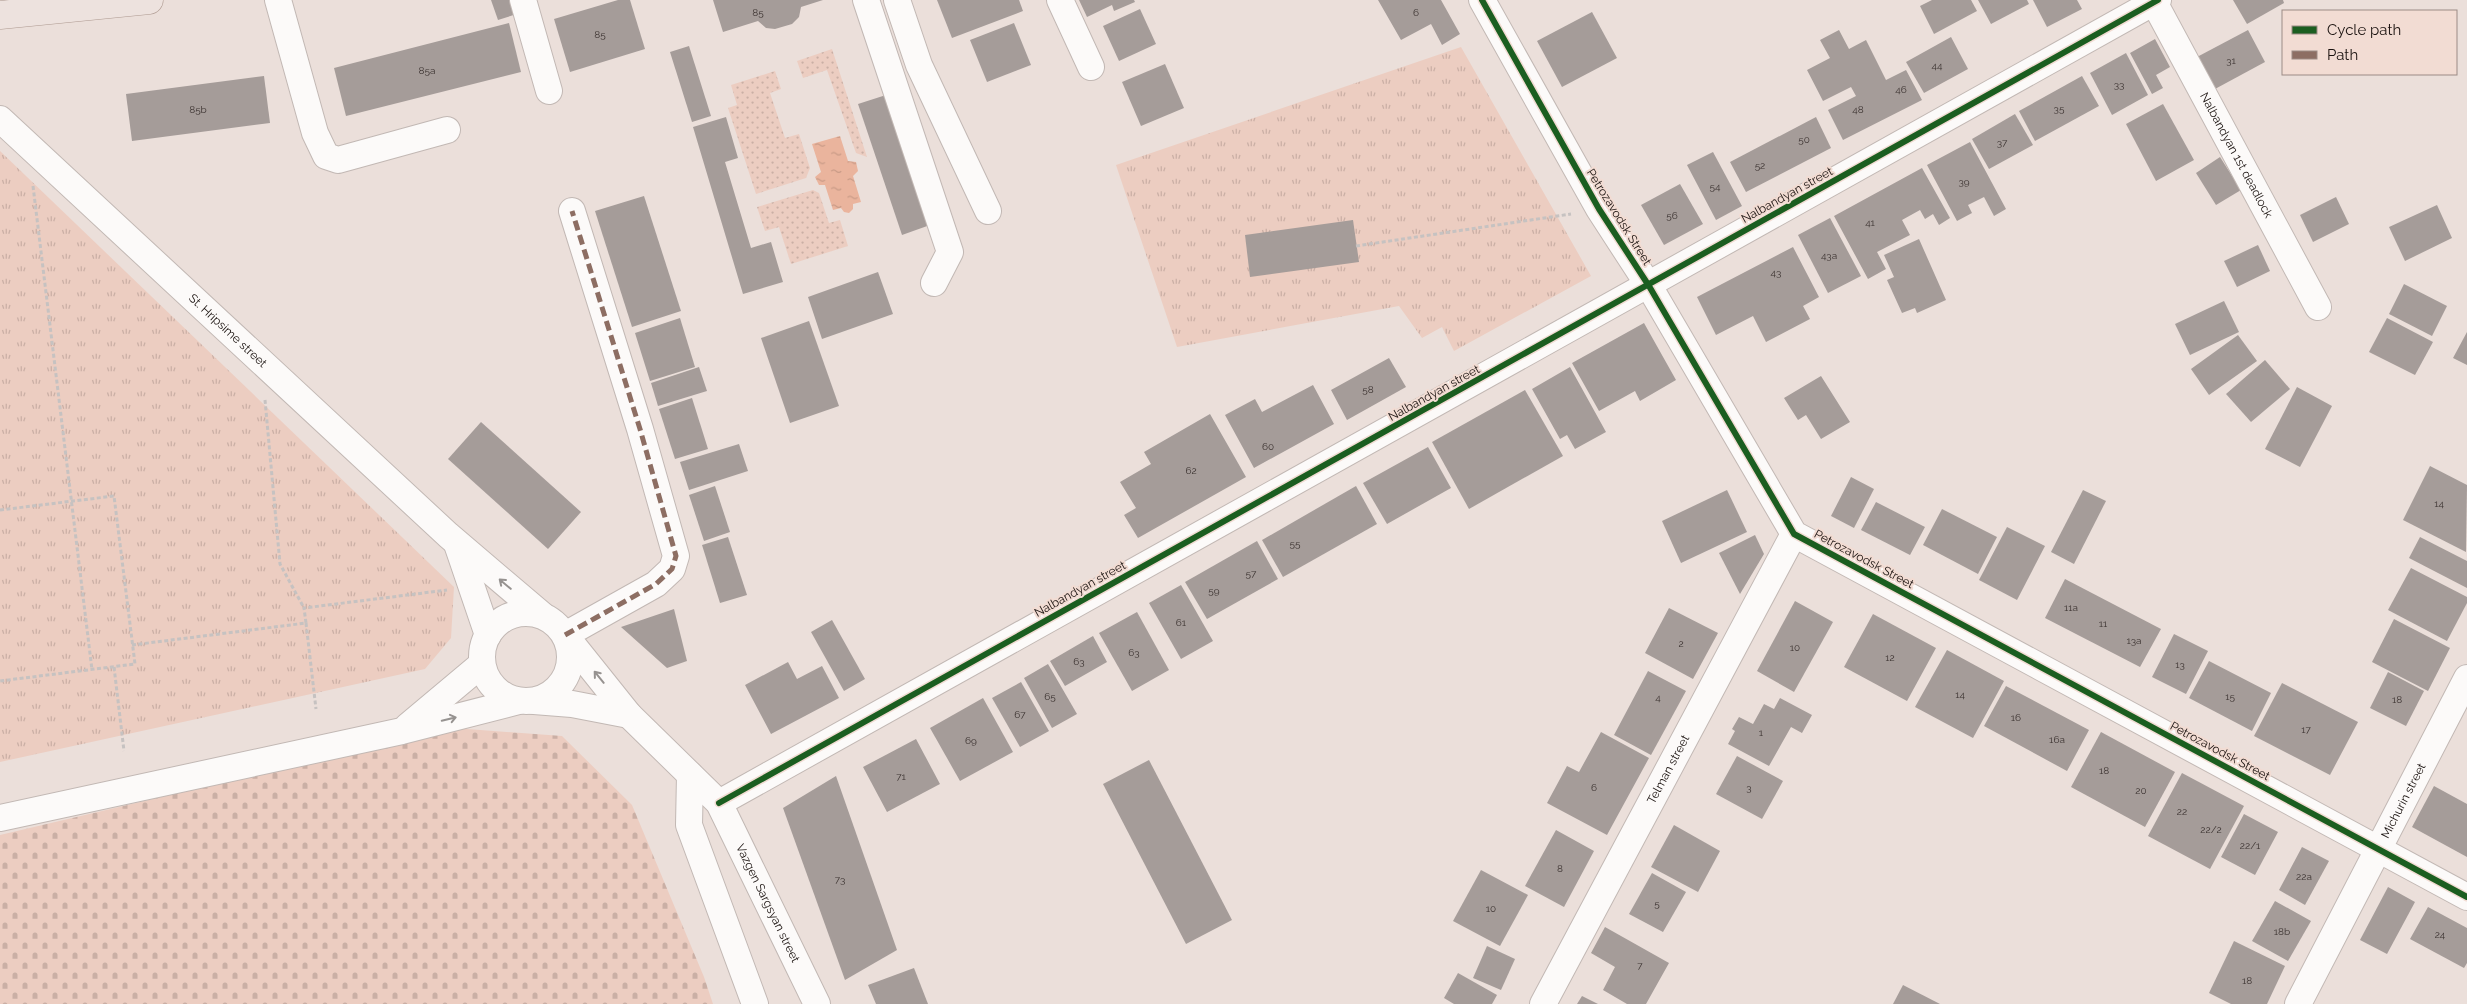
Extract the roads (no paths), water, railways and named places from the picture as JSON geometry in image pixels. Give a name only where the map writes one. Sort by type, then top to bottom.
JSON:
[{"type":"main road","points":[[0,15],[149,0]]},
{"type":"street","points":[[278,0],[315,133],[326,156],[338,160],[447,130]]},
{"type":"street","points":[[523,0],[549,91]]},
{"type":"street","points":[[866,0],[950,252],[934,283]]},
{"type":"street","points":[[897,0],[919,65],[988,210]]},
{"type":"street","points":[[1060,0],[1091,67]]},
{"type":"street","name":"Petrozavodsk Street","points":[[1482,0],[1599,209],[1649,286],[1794,534],[2467,897]]},
{"type":"street","name":"Nalbandyan street","points":[[719,803],[1649,286],[2156,1]]},
{"type":"street","name":"Nalbandyan 1st deadlock","points":[[2156,1],[2318,307]]},
{"type":"street","name":"St. Hripsime street","points":[[0,119],[457,543],[542,615]]},
{"type":"street","points":[[565,635],[656,584],[672,569],[676,556],[640,429],[572,211]]},
{"type":"street","name":"Telman street","points":[[1543,1004],[1794,534]]},
{"type":"street","points":[[457,543],[488,635]]},
{"type":"street","points":[[629,715],[572,704],[526,701],[506,697],[495,689],[487,678],[482,664],[482,649],[488,635],[498,623],[511,615],[527,613],[542,615],[555,623],[629,715],[719,803]]},
{"type":"street","points":[[0,818],[402,731],[546,697],[558,689],[566,678],[570,665],[570,649],[565,635]]},
{"type":"street","points":[[402,731],[482,664]]},
{"type":"street","name":"Michurin street","points":[[2298,1004],[2467,678]]},
{"type":"street","points":[[690,775],[689,824],[755,1004]]},
{"type":"street","name":"Vazgen Sargsyan street","points":[[719,803],[817,1004]]},
{"type":"water","points":[[840,136],[848,161],[856,162],[858,171],[853,176],[861,202],[853,204],[853,209],[849,213],[844,212],[841,208],[833,210],[825,185],[819,185],[815,177],[821,172],[812,144]]}]
